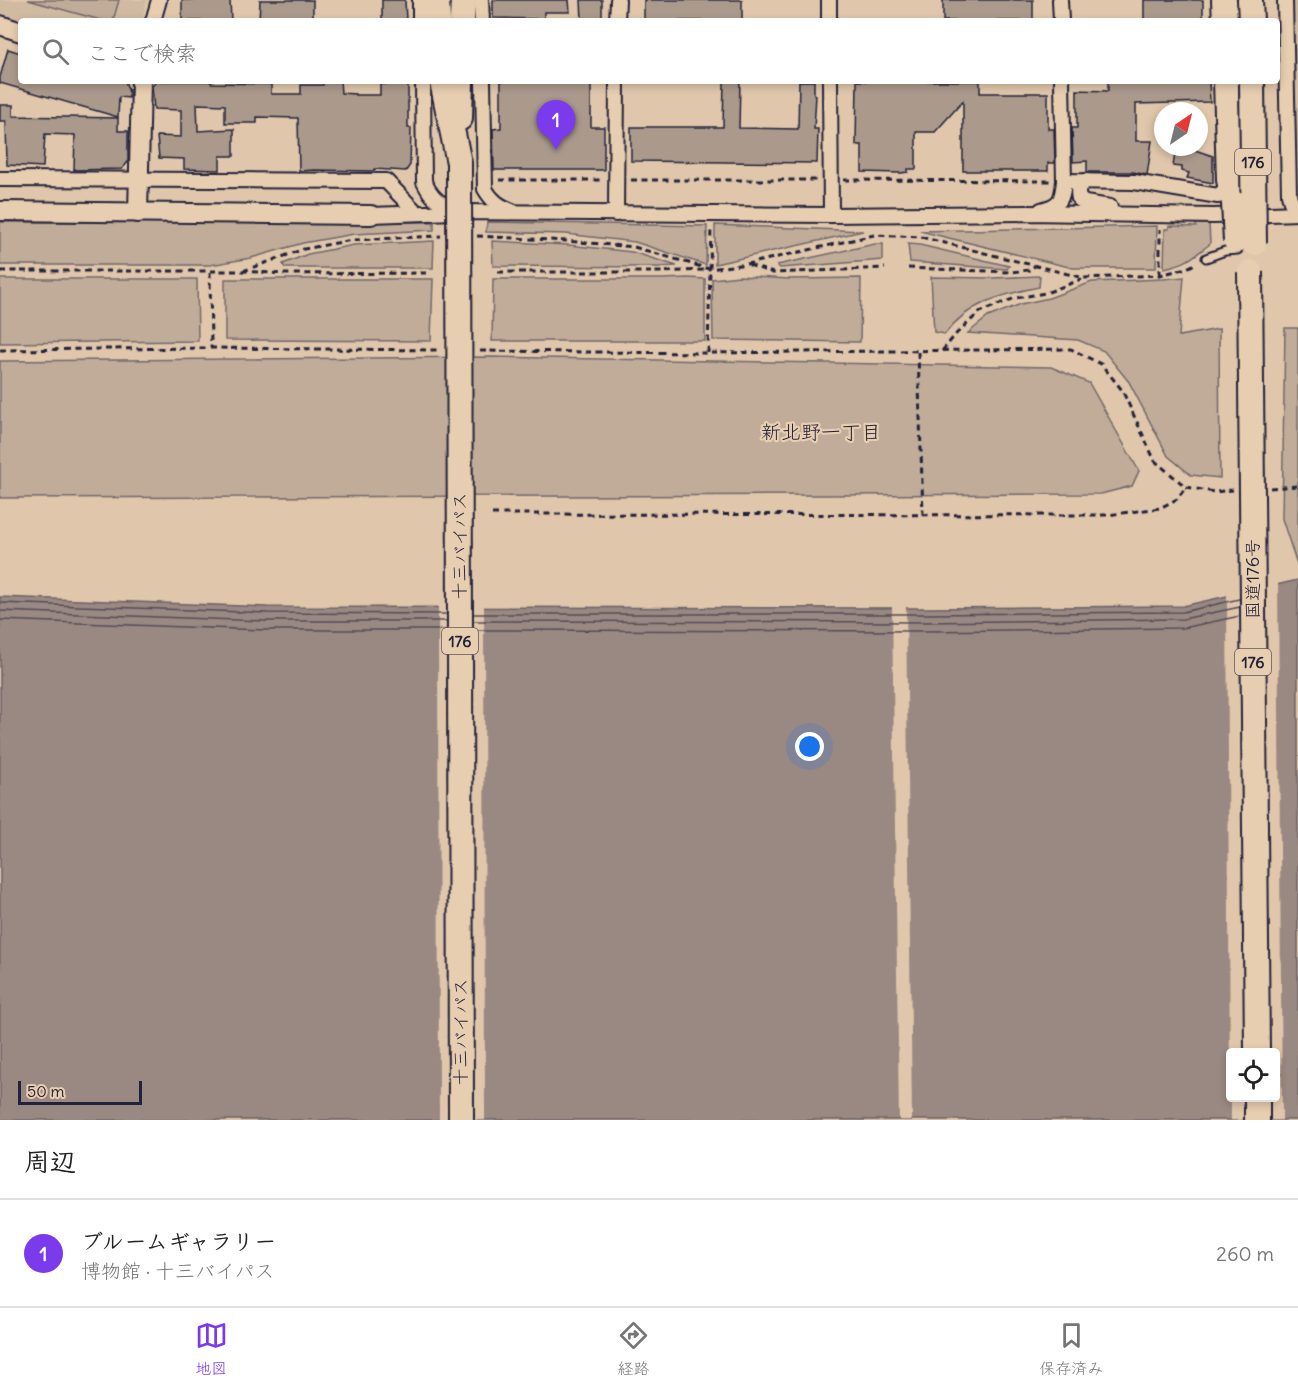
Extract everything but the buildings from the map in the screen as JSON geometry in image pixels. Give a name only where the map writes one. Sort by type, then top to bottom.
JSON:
[{"type":"highway","points":[[437,0],[438,18]]},
{"type":"highway","points":[[462,18],[463,0]]},
{"type":"highway","points":[[1224,0],[1225,18]]},
{"type":"highway","points":[[1250,0],[1251,18]]},
{"type":"highway","name":"176","points":[[443,84],[459,163]]},
{"type":"highway","name":"十三バイパス","points":[[461,84],[459,163],[461,1120]]},
{"type":"highway","name":"国道176号","points":[[1226,84],[1231,191],[1247,251]]},
{"type":"highway","name":"国道176号","points":[[1252,84],[1247,251],[1257,1048]]},
{"type":"highway","points":[[1257,1102],[1257,1120]]},
{"type":"street","points":[[154,18],[159,0]]},
{"type":"street","points":[[420,0],[420,18]]},
{"type":"street","points":[[481,0],[482,18]]},
{"type":"street","points":[[617,18],[618,0]]},
{"type":"street","points":[[829,0],[829,18]]},
{"type":"street","points":[[1060,0],[1060,18]]},
{"type":"street","points":[[1286,0],[1289,194],[1291,202],[1298,208]]},
{"type":"street","points":[[0,26],[18,31]]},
{"type":"street","points":[[138,213],[141,84]]},
{"type":"street","points":[[423,84],[424,182],[436,200],[455,212]]},
{"type":"street","points":[[483,84],[486,189],[492,200],[516,213]]},
{"type":"street","points":[[616,214],[617,84]]},
{"type":"street","points":[[830,84],[831,215]]},
{"type":"street","points":[[1028,213],[1053,207],[1062,195],[1064,181],[1062,84]]},
{"type":"street","points":[[0,179],[386,181],[417,213]]},
{"type":"street","points":[[1064,181],[1134,182],[1218,196],[1224,191],[1231,191]]},
{"type":"street","points":[[1086,181],[1077,191],[1079,199],[1085,203],[1160,215]]},
{"type":"street","points":[[0,211],[831,215],[1028,213],[1214,216],[1298,213]]},
{"type":"lane","points":[[1206,258],[1225,251],[1247,251]]},
{"type":"path","points":[[485,180],[1064,181]]},
{"type":"path","points":[[708,352],[711,214]]},
{"type":"path","points":[[1160,215],[1160,275]]},
{"type":"path","points":[[498,272],[662,272],[709,269],[747,264],[874,235],[921,237],[1084,278],[1160,275],[1187,268],[1206,258]]},
{"type":"path","points":[[243,271],[304,249],[352,240],[444,236]]},
{"type":"path","points":[[467,236],[567,241],[634,248],[709,269]]},
{"type":"path","points":[[747,264],[772,273],[885,268]]},
{"type":"path","points":[[908,268],[1011,272],[1029,270],[1036,265]]},
{"type":"path","points":[[0,271],[429,273]]},
{"type":"path","points":[[210,272],[211,348]]},
{"type":"path","points":[[942,351],[957,333],[980,312],[1015,298],[1046,293],[1084,278]]},
{"type":"path","points":[[0,350],[211,348],[448,350]]},
{"type":"path","points":[[471,350],[708,352],[1071,350],[1101,364],[1122,390],[1155,461],[1186,487],[1214,492],[1238,490]]},
{"type":"path","points":[[918,351],[922,515]]},
{"type":"path","points":[[1262,489],[1298,486]]},
{"type":"path","points":[[492,514],[1107,515],[1160,508],[1177,499],[1186,487]]},
{"type":"shaded area","points":[[0,0],[147,0],[143,18],[18,18],[18,22],[0,17]]},
{"type":"shaded area","points":[[28,0],[119,0],[114,18],[93,18]]},
{"type":"shaded area","points":[[1292,0],[1298,0],[1298,188],[1295,185]]},
{"type":"shaded area","points":[[0,222],[434,222],[434,230],[354,234],[303,243],[251,258],[210,265],[0,265]]},
{"type":"shaded area","points":[[487,222],[707,226],[706,265],[635,242],[566,234],[486,232]]},
{"type":"shaded area","points":[[1196,223],[1209,223],[1210,244],[1184,262],[1164,268],[1165,229],[1169,229],[1169,226],[1196,227]]},
{"type":"shaded area","points":[[715,225],[863,231],[715,264]]},
{"type":"shaded area","points":[[1157,226],[1156,268],[1073,268],[920,231]]},
{"type":"shaded area","points":[[434,241],[433,268],[285,268],[283,264],[308,254],[354,245]]},
{"type":"shaded area","points":[[492,241],[568,245],[632,252],[677,266],[493,266]]},
{"type":"shaded area","points":[[883,244],[883,260],[780,268],[777,265]]},
{"type":"shaded area","points":[[908,244],[1009,266],[1007,269],[910,262]]},
{"type":"shaded area","points":[[739,276],[790,279],[861,278],[860,342],[713,340],[712,279]]},
{"type":"shaded area","points":[[1040,276],[1039,287],[1012,293],[975,307],[954,323],[945,334],[934,332],[931,277]]},
{"type":"shaded area","points":[[1184,277],[1179,336],[1219,329],[1220,478],[1191,475],[1168,456],[1129,382],[1104,351],[1078,340],[968,333],[988,317],[1092,282]]},
{"type":"shaded area","points":[[0,279],[197,279],[198,341],[0,343]]},
{"type":"shaded area","points":[[225,279],[433,279],[431,341],[225,340]]},
{"type":"shaded area","points":[[493,279],[705,279],[705,341],[492,341]]},
{"type":"shaded area","points":[[1285,328],[1298,328],[1298,567],[1282,519]]},
{"type":"shaded area","points":[[492,357],[1051,367],[1089,383],[1139,471],[1132,486],[1101,494],[0,498],[0,361]]},
{"type":"water","points":[[1298,580],[1298,1120],[0,1120],[0,597],[267,607],[1183,606]]},
{"type":"pier","points":[[1278,581],[1282,1120],[1231,1120],[1231,1102],[1280,1102],[1280,1048],[1230,1048],[1227,593]]},
{"type":"pier","points":[[438,605],[484,605],[485,1120],[439,1120]]},
{"type":"pier","points":[[892,605],[906,605],[912,1120],[899,1120]]},
{"type":"place","name":"ブルームギャラリー","points":[[556,150]]},
{"type":"district","name":"新北野一丁目","points":[[821,432]]}]
